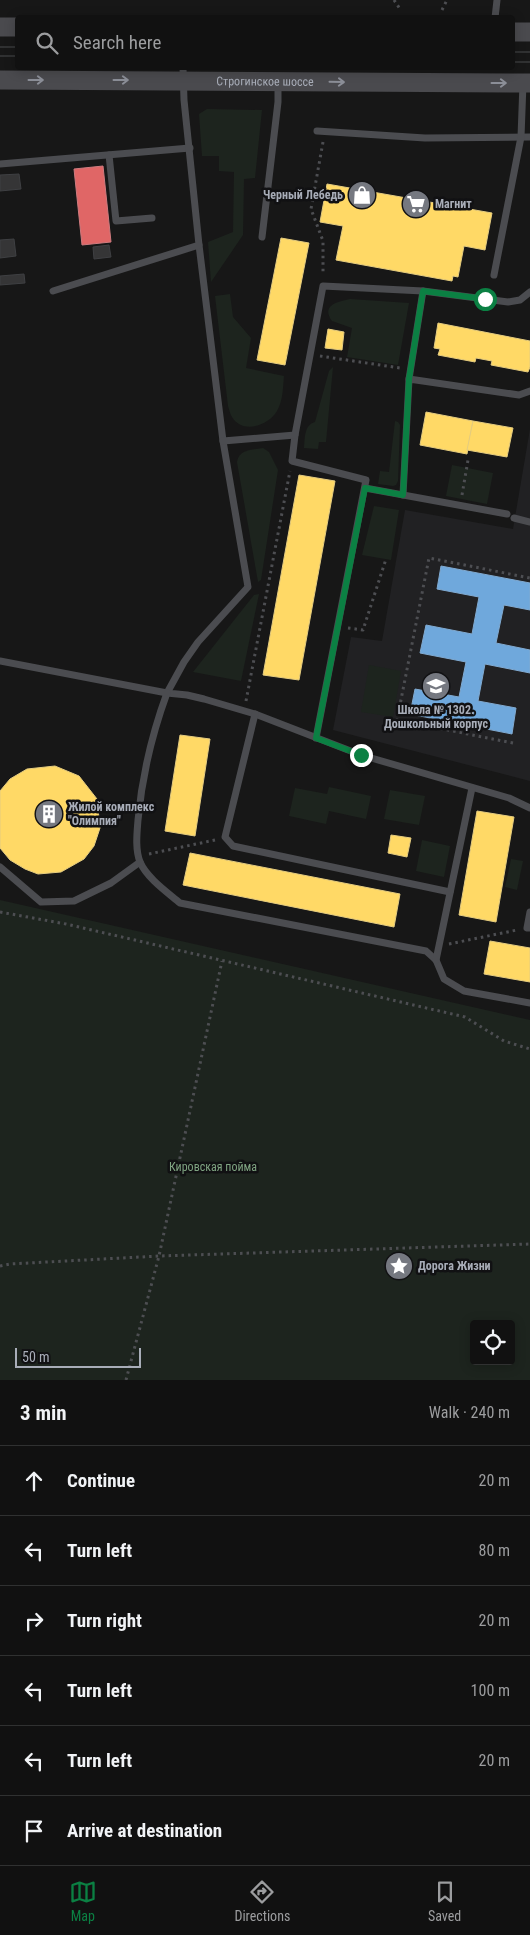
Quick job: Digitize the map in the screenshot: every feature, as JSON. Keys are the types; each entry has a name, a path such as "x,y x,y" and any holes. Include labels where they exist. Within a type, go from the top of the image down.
{"main road":[{"path":"0,27 15,27"},
{"path":"515,32 530,32"},
{"name":"Строгинское шоссе","path":"0,80 183,74 278,81 527,83"}],"lane":[{"path":"495,15 497,0"},
{"path":"183,74 199,245 223,441 248,587 198,642 184,662 167,693 156,723 145,770 137,839 140,862 159,886 180,903 426,951 436,960 444,979 464,991 530,1003"},
{"path":"262,237 278,102 278,81"},
{"path":"494,275 520,137 527,83"},
{"path":"321,131 425,138 530,137"},
{"path":"0,164 190,148"},
{"path":"109,154 116,222 152,218"},
{"path":"53,291 199,245"},
{"path":"316,738 366,480 292,461 323,286 423,291 508,302 520,300 530,292"},
{"path":"403,495 409,379 423,291"},
{"path":"409,379 519,395 530,390"},
{"path":"223,441 295,436"},
{"path":"365,488 507,514"},
{"path":"514,518 530,522"},
{"path":"0,661 196,697 244,710 361,755 508,798 530,808"},
{"path":"254,714 225,838 233,846 450,892"},
{"path":"436,960 472,788"},
{"path":"0,867 41,902 74,902 111,884 140,862"},
{"path":"528,928 530,912"}],"path":[{"path":"394,0 400,9"},
{"path":"442,10 447,0"},
{"path":"321,131 311,209 323,240 323,286"},
{"path":"310,355 411,370"},
{"path":"460,506 468,460"},
{"path":"244,710 292,461"},
{"path":"513,743 397,720 429,558 530,578"},
{"path":"337,626 363,630 386,559"},
{"path":"149,854 225,838"},
{"path":"0,912 66,924 465,1017 504,1041 530,1049"},
{"path":"439,946 528,928"},
{"path":"126,1380 159,1256 222,961"},
{"path":"0,1266 159,1256 530,1244"}],"shaded area":[{"name":"Школа № 1302. Дошкольный корпус","path":"530,429 530,781 333,730 351,637 382,641 405,510 513,529"}],"green space":[{"path":"207,109 262,110 255,178 244,179 243,235 211,282 208,242 233,232 234,172 219,171 219,156 202,156 199,114"},
{"path":"230,294 233,317 251,338 246,368 284,376 282,398 277,411 268,420 256,426 243,426 237,422 231,416 228,406 215,296"},
{"path":"350,299 409,303 398,365 347,357 352,328 332,321 328,311 332,305"},
{"path":"333,367 326,442 319,442 318,449 304,448 307,429 315,422 329,371"},
{"path":"395,421 400,425 398,481 393,486 378,484 380,471 389,472"},
{"path":"263,448 269,452 278,470 261,580 258,582 237,462 243,452"},
{"path":"452,465 493,473 487,504 446,496"},
{"path":"374,506 399,510 391,560 362,555"},
{"path":"259,594 241,681 193,672 254,595"},
{"path":"369,665 401,671 393,717 361,712"},
{"path":"329,787 371,796 366,819 329,811 326,824 289,816 295,788 327,794"},
{"path":"390,790 425,796 419,825 384,819"},
{"path":"422,840 450,846 444,877 416,871"},
{"path":"511,859 523,861 517,890 505,887"},
{"name":"Кировская пойма","path":"0,900 530,1020 530,1380 0,1380"}],"building: Homes":[{"path":"327,184 492,213 485,250 464,246 458,277 453,276 452,281 336,260 343,226 320,222"},
{"path":"281,238 309,243 285,365 257,360"},
{"path":"438,323 530,341 530,367 528,372 491,365 492,361 476,358 475,362 438,355 440,349 434,348"},
{"path":"328,329 344,332 342,350 325,348"},
{"path":"426,412 473,421 467,454 420,445"},
{"path":"473,421 513,428 507,457 467,450"},
{"path":"299,475 335,481 299,680 263,675"},
{"path":"180,735 210,739 195,836 165,831"},
{"name":"Жилой комплекс \"Олимпия\"","path":"55,766 79,776 97,799 100,828 94,846 84,859 61,872 38,874 10,860 0,848 0,791 10,779 27,769"},
{"path":"477,811 514,817 496,922 459,915"},
{"path":"391,835 411,838 407,857 388,853"},
{"path":"190,853 400,894 394,927 183,885"},
{"path":"490,941 530,948 530,982 484,974"}],"building: Shops":[{"path":"103,166 111,242 82,245 74,169"}],"building: Schools":[{"path":"441,566 530,583 530,610 504,605 496,643 530,650 530,673 485,664 478,701 516,708 512,734 410,714 415,689 459,697 466,662 420,653 426,625 472,634 479,597 437,589"}],"building: Other":[{"path":"19,174 21,189 0,191 0,175"},
{"path":"14,239 16,256 0,258 0,240"},
{"path":"109,245 111,257 94,259 93,247"},
{"path":"24,274 25,283 0,285 0,276"}],"tram line":[{"path":"0,47 15,47"},
{"path":"515,52 530,52"},
{"path":"0,56 15,56"},
{"path":"515,62 530,62"}],"place":[{"name":"Черный Лебедь","path":"362,195"},
{"name":"Магнит","path":"416,204"},
{"name":"Школа № 1302. Дошкольный корпус","path":"436,686"},
{"name":"Жилой комплекс \"Олимпия\"","path":"49,814"},
{"name":"Дорога Жизни","path":"399,1266"}],"route":[{"path":"361,755 316,738 365,488 403,495 409,379 423,291 485,299"}]}
